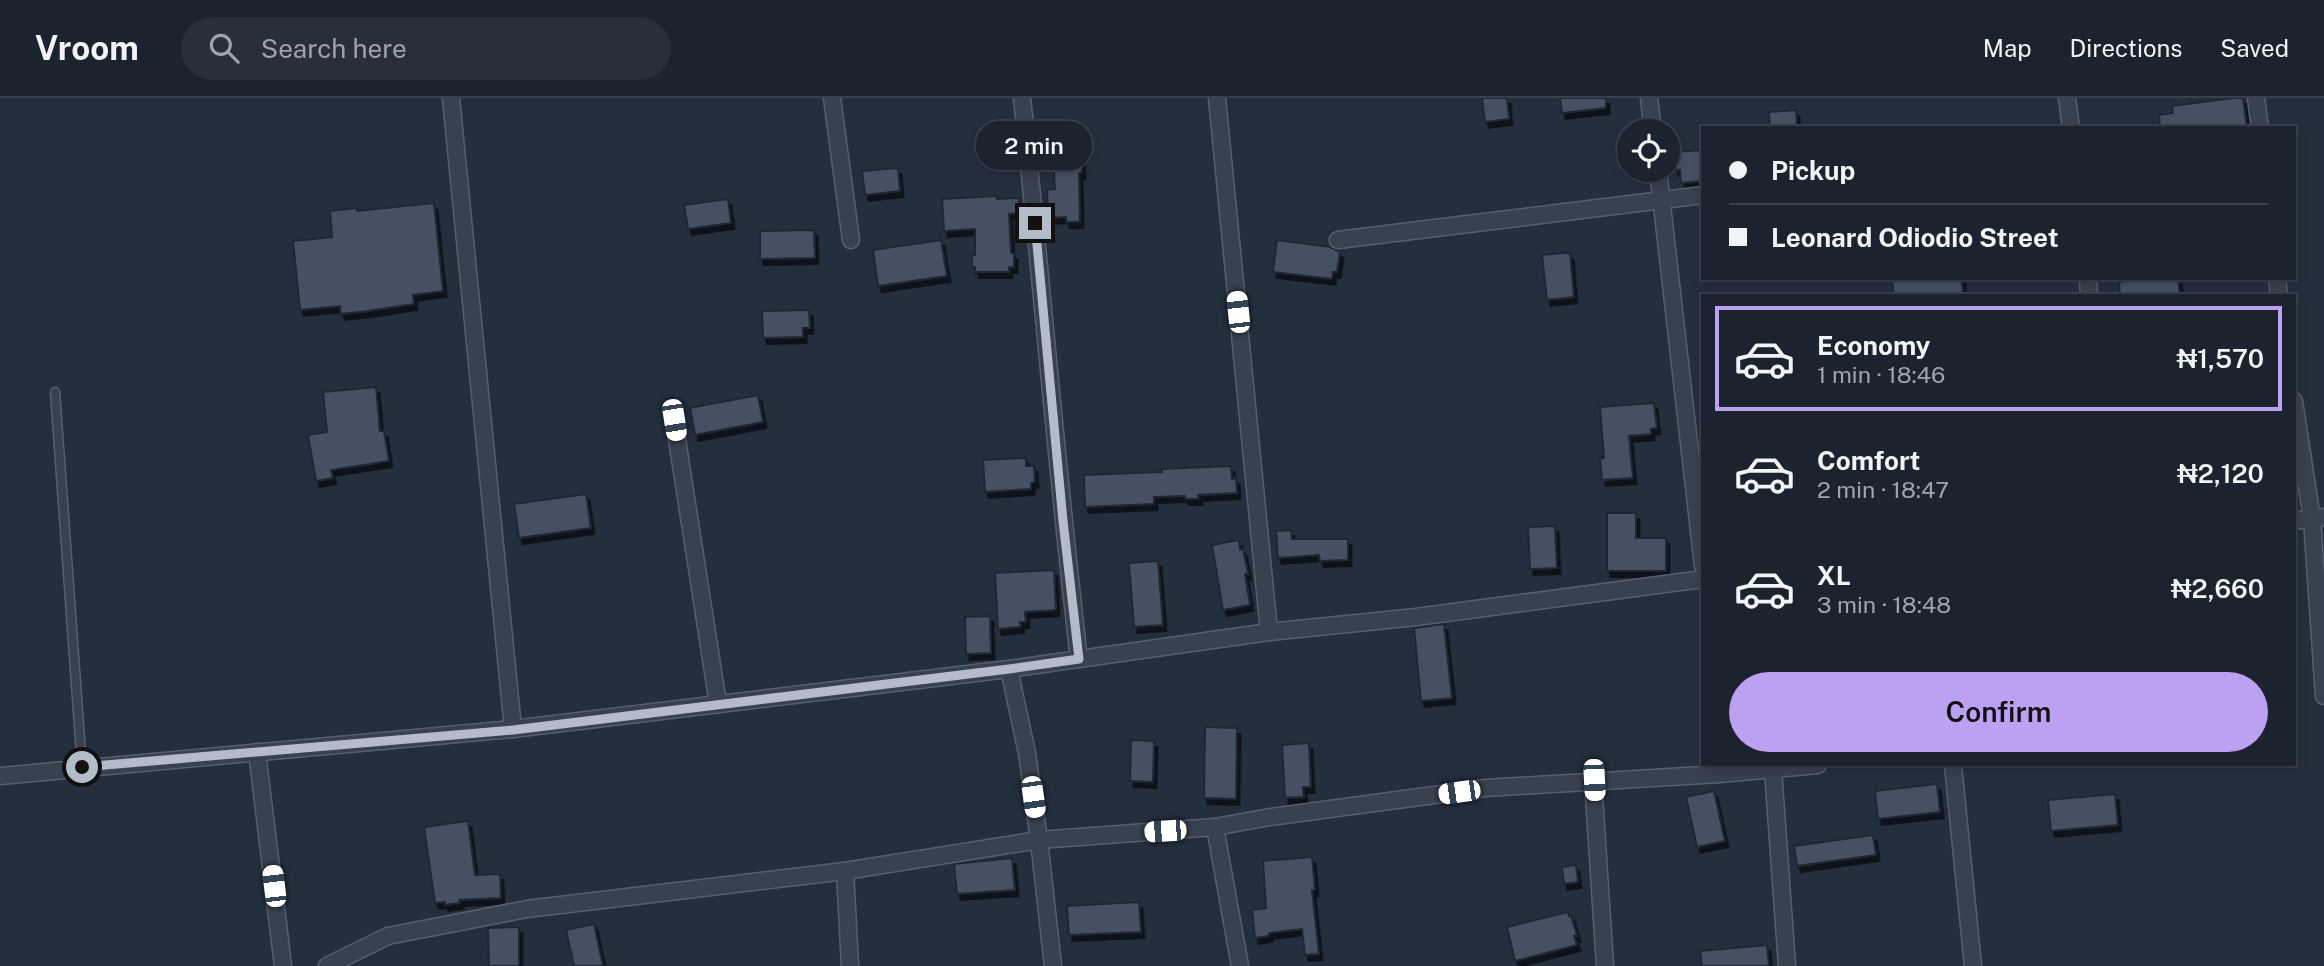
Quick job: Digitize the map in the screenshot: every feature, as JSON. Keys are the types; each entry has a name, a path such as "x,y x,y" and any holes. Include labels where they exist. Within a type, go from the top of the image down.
{"street":[{"path":"451,98 513,730"},
{"path":"832,98 851,240"},
{"path":"1022,98 1079,659"},
{"path":"1217,98 1269,632"},
{"path":"1649,98 1652,119"},
{"path":"2067,98 2071,126"},
{"path":"2256,98 2260,126"},
{"path":"1659,182 1701,549"},
{"path":"1338,240 1701,195"},
{"path":"2296,411 2318,518 2324,696"},
{"path":"674,420 718,704"},
{"path":"2296,521 2318,518"},
{"path":"0,776 513,730 1701,579"},
{"path":"1009,669 1027,753 1053,966"},
{"path":"257,752 283,966"},
{"path":"327,966 388,936 527,909 845,871 1039,840 1215,827 1486,788 1719,769 1773,770 1809,766"},
{"path":"1953,766 1973,966"},
{"path":"1773,770 1787,966"},
{"path":"1594,780 1605,966"},
{"path":"1215,827 1240,966"},
{"path":"845,871 850,966"}],"lane":[{"path":"55,392 82,767"}],"building":[{"path":"1482,98 1507,98 1509,119 1485,122"},
{"path":"1560,98 1606,98 1606,108 1562,113"},
{"path":"2243,98 2247,126 2160,126 2159,115 2173,113 2172,106"},
{"path":"1796,110 1797,126 1770,126 1769,112"},
{"path":"1080,143 1080,222 1066,222 1066,217 1048,218 1047,190 1055,189 1052,144"},
{"path":"1701,150 1701,181 1681,183 1680,152"},
{"path":"898,168 900,191 865,195 862,171"},
{"path":"997,196 997,199 1019,198 1020,213 1009,214 1014,267 1009,267 1009,272 975,272 972,255 975,255 975,229 944,231 942,199"},
{"path":"728,199 731,223 688,229 684,205"},
{"path":"434,203 443,291 413,295 414,304 368,311 341,314 340,306 300,310 293,241 332,237 330,211"},
{"path":"814,230 815,258 760,259 760,231"},
{"path":"941,240 947,276 878,286 873,250"},
{"path":"1277,240 1330,247 1340,252 1337,272 1333,272 1332,279 1273,272"},
{"path":"1570,253 1574,297 1547,300 1542,255"},
{"path":"1892,280 1962,280 1963,294 1894,294"},
{"path":"2178,280 2180,294 2120,294 2119,282"},
{"path":"809,310 810,328 803,328 803,337 763,338 762,311"},
{"path":"376,387 380,431 384,431 389,461 331,470 333,478 316,481 308,435 327,432 323,392"},
{"path":"758,395 763,422 695,435 690,408"},
{"path":"1654,403 1657,428 1651,429 1651,434 1629,436 1633,478 1602,480 1600,458 1604,458 1600,407"},
{"path":"1026,458 1026,466 1034,466 1035,482 1031,483 1031,489 985,492 983,460"},
{"path":"1231,466 1232,479 1236,478 1237,493 1198,495 1199,499 1185,499 1185,496 1154,497 1154,504 1085,507 1084,475"},
{"path":"586,494 591,528 519,538 514,504"},
{"path":"1607,513 1636,513 1636,538 1666,538 1666,571 1607,571"},
{"path":"1555,526 1557,568 1530,569 1528,527"},
{"path":"1291,530 1292,539 1348,539 1348,560 1320,561 1319,555 1278,558 1276,531"},
{"path":"1239,540 1248,574 1245,574 1250,605 1223,610 1212,545"},
{"path":"1158,561 1163,625 1134,627 1129,563"},
{"path":"1054,570 1056,610 1025,612 1026,622 1020,622 1021,627 998,629 995,573"},
{"path":"990,616 991,653 966,654 965,617"},
{"path":"1444,624 1452,698 1421,701 1414,628"},
{"path":"1205,727 1237,728 1236,799 1204,798"},
{"path":"1131,740 1154,741 1153,782 1130,781"},
{"path":"1309,743 1311,787 1303,787 1304,797 1285,798 1282,745"},
{"path":"1937,784 1940,812 1878,819 1875,791"},
{"path":"1714,791 1725,841 1697,847 1686,797"},
{"path":"2115,794 2118,825 2051,831 2048,800"},
{"path":"468,821 475,875 500,874 501,898 459,900 460,903 445,905 445,902 435,903 424,827"},
{"path":"1873,835 1876,855 1797,866 1794,846"},
{"path":"1312,857 1315,890 1312,890 1319,954 1305,955 1302,929 1269,933 1269,936 1255,938 1252,910 1266,908 1263,861"},
{"path":"1012,858 1015,890 957,894 954,864"},
{"path":"1576,865 1578,882 1564,884 1562,867"},
{"path":"1139,902 1141,932 1069,935 1067,906"},
{"path":"1568,912 1577,936 1574,936 1577,945 1515,961 1507,927"},
{"path":"594,924 603,966 574,966 566,930"},
{"path":"519,927 519,966 489,966 488,928"},
{"path":"1767,945 1769,966 1702,966 1700,951"}],"route":[{"path":"82,767 513,730 1079,659 1035,223"}]}
